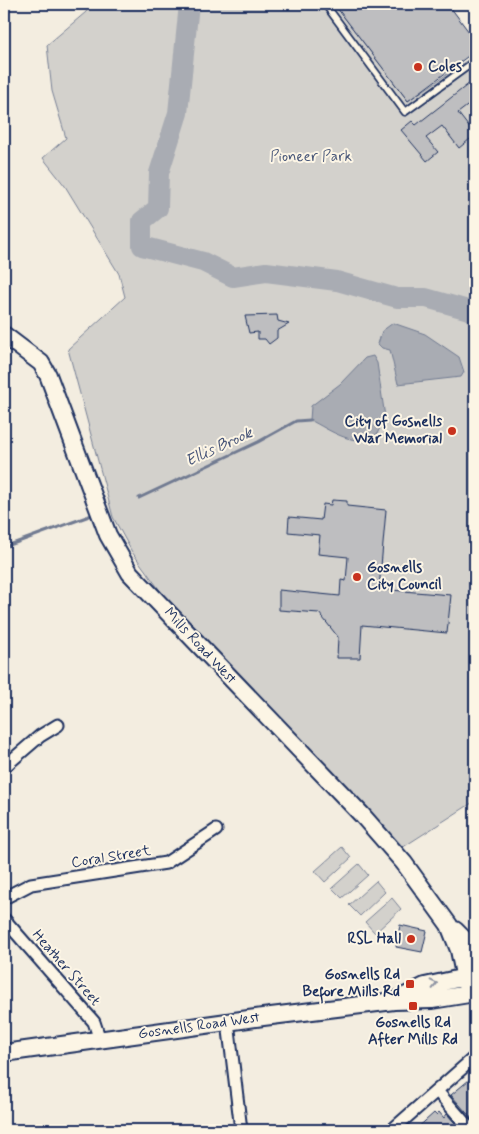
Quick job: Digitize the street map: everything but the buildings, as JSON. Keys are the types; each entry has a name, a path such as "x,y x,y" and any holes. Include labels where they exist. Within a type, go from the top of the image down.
{"main road":[{"name":"Mills Road West","path":"4,335 40,363 48,375 108,535 130,573 362,815 404,863 449,925 465,940 475,956"},
{"name":"Mills Road West","path":"449,925 470,976 472,994"},
{"name":"Gosnells Road West","path":"394,1001 425,986 470,976"},
{"name":"Gosnells Road West","path":"4,1054 228,1022 394,1001 432,1000 472,994"}],"street":[{"path":"4,768 40,736 58,725"},
{"name":"Coral Street","path":"4,898 31,884 161,865 180,855 216,830"},
{"name":"Heather Street","path":"4,919 94,1022 100,1040"},
{"path":"228,1022 241,1130"},
{"path":"392,1130 475,1057"},
{"path":"437,1091 472,1130"}],"lane":[{"path":"325,4 406,112 475,60"}],"green space":[{"name":"Pioneer Park","path":"90,4 334,4 408,101 472,57 475,62 475,801 397,851 199,644 132,552 113,517 68,349 125,297 119,274 65,186 43,158 66,138 52,91 47,45 86,12"},
{"path":"342,847 351,858 325,882 315,871"},
{"path":"359,864 368,875 342,898 332,888"},
{"path":"376,881 385,892 360,916 349,905"},
{"path":"392,898 401,909 375,933 365,922"}],"shaded area":[{"path":"393,323 425,334 459,357 464,372 461,377 398,384 390,350 382,348 378,344 382,331"},
{"path":"373,356 377,363 385,417 377,434 360,440 352,439 334,433 310,420 311,406 340,384 365,358"}],"waterway":[{"path":"189,4 178,113 159,173 158,208 142,221 142,246 203,262 233,277 266,272 337,281 397,298 426,298 472,311 475,315"},
{"name":"Ellis Brook","path":"139,498 258,442 296,421 310,420"},
{"name":"Ellis Brook","path":"4,547 92,515"}],"place":[{"name":"Coles","path":"418,67"},
{"name":"City of Gosnells War Memorial","path":"452,431"},
{"name":"Gosnells City Council","path":"357,577"},
{"name":"RSL Hall","path":"411,939"},
{"name":"Gosnells Rd Before Mills Rd","path":"410,984"},
{"name":"Gosnells Rd After Mills Rd","path":"413,1006"}]}
